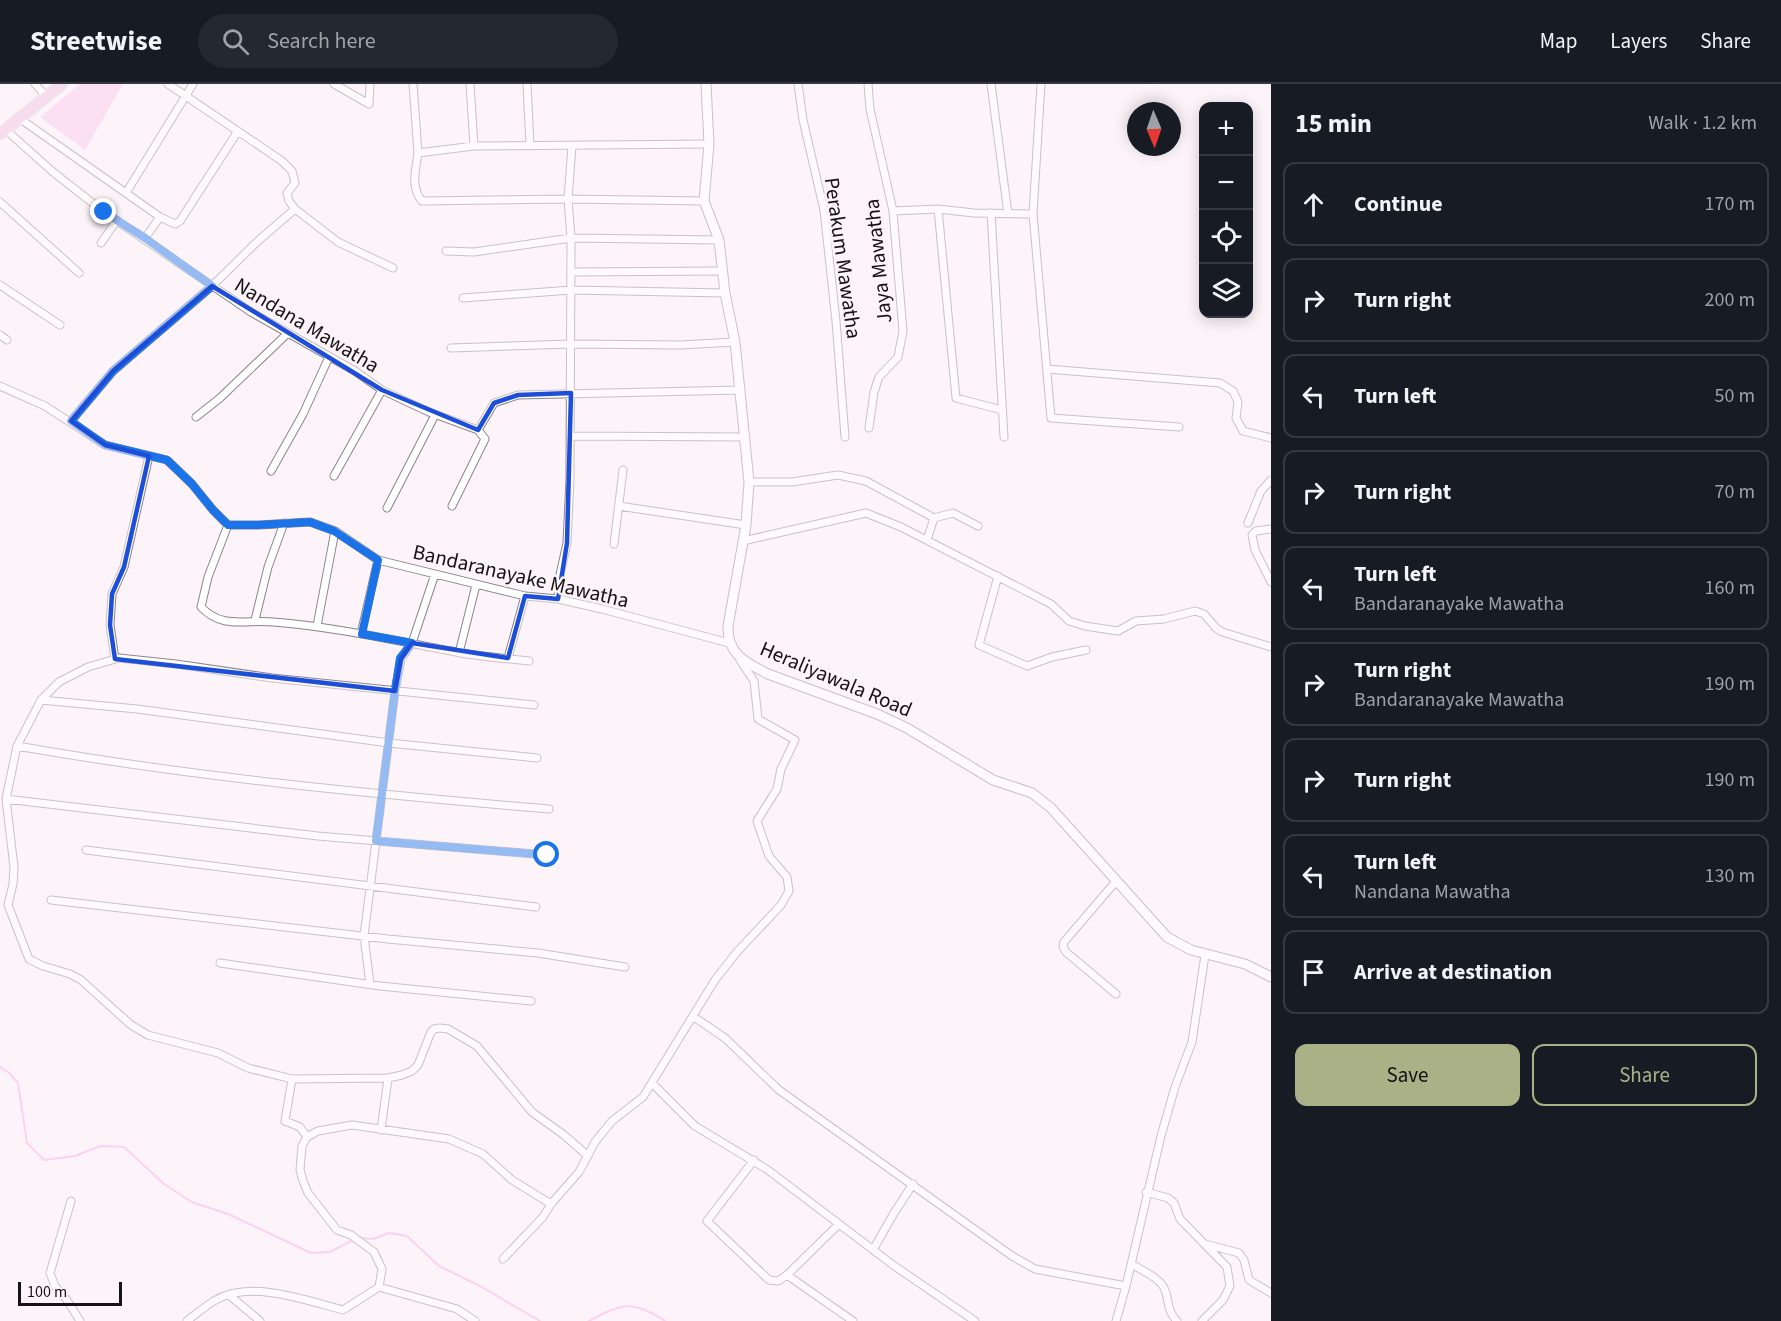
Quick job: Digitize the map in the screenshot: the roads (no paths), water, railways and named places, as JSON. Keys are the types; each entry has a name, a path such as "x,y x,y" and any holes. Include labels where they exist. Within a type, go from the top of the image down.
{"main road":[{"path":"3,132 62,84"}],"street":[{"path":"35,84 47,97"},
{"path":"168,84 282,160 292,171 295,183 287,193 295,209 338,242 393,268"},
{"path":"126,193 193,84"},
{"path":"334,84 369,104 370,84"},
{"path":"413,84 418,153 414,186 422,201 568,199 704,201"},
{"path":"470,84 474,146"},
{"path":"527,84 530,146"},
{"path":"706,84 709,144 704,201 719,240 741,390 749,482 746,525 728,626 729,643"},
{"name":"Perakum Mawatha","path":"798,84 803,120 824,210 836,321 844,437"},
{"name":"Jaya Mawatha","path":"868,84 870,109 893,211 903,331 898,357 879,376 874,392 869,428"},
{"path":"991,84 1008,214"},
{"path":"1041,84 1033,214 1052,418 1179,428"},
{"path":"19,118 159,217 175,224 180,221 238,131"},
{"name":"Nandana Mawatha","path":"3,132 117,220 212,286 382,390 435,415 478,430"},
{"path":"418,153 474,146 709,144"},
{"path":"558,599 559,579 567,543 571,393 571,238 568,199 572,146"},
{"path":"0,202 80,273"},
{"path":"71,421 113,371 212,286 295,209"},
{"path":"938,209 956,398 1002,410"},
{"path":"893,211 938,209 1033,214"},
{"path":"991,213 1004,437"},
{"path":"145,238 159,217"},
{"path":"102,243 117,220"},
{"path":"446,251 474,252 571,238 719,240"},
{"path":"571,272 722,271"},
{"path":"0,285 60,325"},
{"path":"463,298 571,290 725,293"},
{"path":"196,417 220,398 288,333"},
{"path":"0,335 7,340"},
{"path":"451,348 571,344 680,345 735,342"},
{"path":"271,471 303,414 329,357"},
{"path":"1047,369 1220,383 1233,391 1238,402 1236,418 1243,431 1271,438"},
{"path":"0,386 45,406 105,445 167,460 192,484 228,525 208,577 201,607 210,616 235,623 255,620 317,626 459,653 529,661"},
{"path":"334,476 382,390"},
{"path":"452,506 485,439 478,430 494,403 518,395 741,390"},
{"path":"387,508 435,415"},
{"path":"570,436 746,437"},
{"path":"115,659 110,625 112,594 124,567 149,456"},
{"path":"614,544 623,470"},
{"path":"749,482 792,482 838,475 866,481 934,518 953,513 978,526"},
{"path":"1248,523 1261,491 1271,480"},
{"path":"619,506 746,525"},
{"path":"743,541 866,513 927,540 998,576 1051,604 1069,621 1084,626 1118,631 1136,621 1164,619 1195,611 1204,614 1222,632 1271,647"},
{"path":"927,540 934,518"},
{"name":"Bandaranayake Mawatha","path":"228,525 310,522 334,531 378,560 525,596 558,599 729,643"},
{"path":"255,620 268,567 284,524"},
{"path":"1271,530 1256,531 1252,535 1255,549 1271,582"},
{"path":"317,626 334,531"},
{"path":"362,634 378,560"},
{"path":"370,984 364,936 400,658 412,643 435,574"},
{"path":"998,576 979,645 1027,666 1052,657 1086,650"},
{"path":"459,653 476,585"},
{"path":"508,658 525,596"},
{"name":"Heraliyawala Road","path":"729,643 738,655 753,666 777,678 877,714 924,738 993,780 1032,793 1051,808 1167,937 1206,955 1245,964 1271,977"},
{"path":"503,1259 543,1217 551,1204 579,1172 595,1142 612,1121 643,1096 715,980 737,952 781,905 789,891 787,877 769,856 757,821 777,789 781,769 795,740 758,718 754,681 738,655"},
{"path":"534,705 272,678 160,662 115,659 88,668 59,682 40,700 17,747 6,799 14,867 8,905 28,959 81,980 131,1025 148,1035 218,1053 248,1068 292,1079 388,1078 412,1071 422,1059 431,1032 434,1029 448,1029 477,1046 532,1112 588,1156"},
{"path":"40,700 137,710 389,743 537,758"},
{"path":"17,747 103,761 382,795 549,809"},
{"path":"6,799 376,841 547,855"},
{"path":"87,850 536,907"},
{"path":"1116,994 1063,947 1064,942 1117,880"},
{"path":"51,900 364,936 538,953 625,967"},
{"path":"0,901 8,905"},
{"path":"1116,1321 1126,1286 1146,1192 1175,1087 1192,1042 1206,955"},
{"path":"220,963 370,984 531,1001"},
{"path":"694,1017 725,1038 779,1090 1012,1256 1035,1269 1126,1286"},
{"path":"381,1130 388,1078"},
{"path":"292,1079 285,1121 300,1127 307,1137"},
{"path":"652,1083 695,1126 754,1160 873,1250 975,1321"},
{"path":"187,1321 215,1300 237,1292 279,1293 343,1310 379,1287 382,1269 374,1252 351,1235 337,1230 308,1193 300,1170 302,1146 307,1137 318,1131 352,1125 449,1139 483,1154 512,1179 551,1204"},
{"path":"754,1160 707,1221 769,1280 778,1281 787,1275 839,1224"},
{"path":"873,1250 913,1184"},
{"path":"1146,1192 1172,1201 1180,1219 1227,1267 1230,1286 1223,1300 1202,1321"},
{"path":"71,1201 50,1273 55,1286 80,1321"},
{"path":"1205,1244 1239,1253 1244,1260 1249,1280 1271,1293"},
{"path":"1135,1266 1159,1282 1165,1290 1169,1310 1177,1321"},
{"path":"787,1275 853,1321"},
{"path":"379,1287 457,1309 475,1321"},
{"path":"229,1295 260,1321"}],"waterway":[{"path":"0,1067 18,1083 27,1143 44,1160 75,1156 100,1146 124,1147 164,1184 192,1202 228,1214 311,1253 330,1252 353,1240"},
{"path":"358,1238 373,1239 389,1233 407,1236 439,1266 480,1286 540,1321"},
{"path":"589,1321 610,1310 627,1306 644,1310 665,1321"}]}
